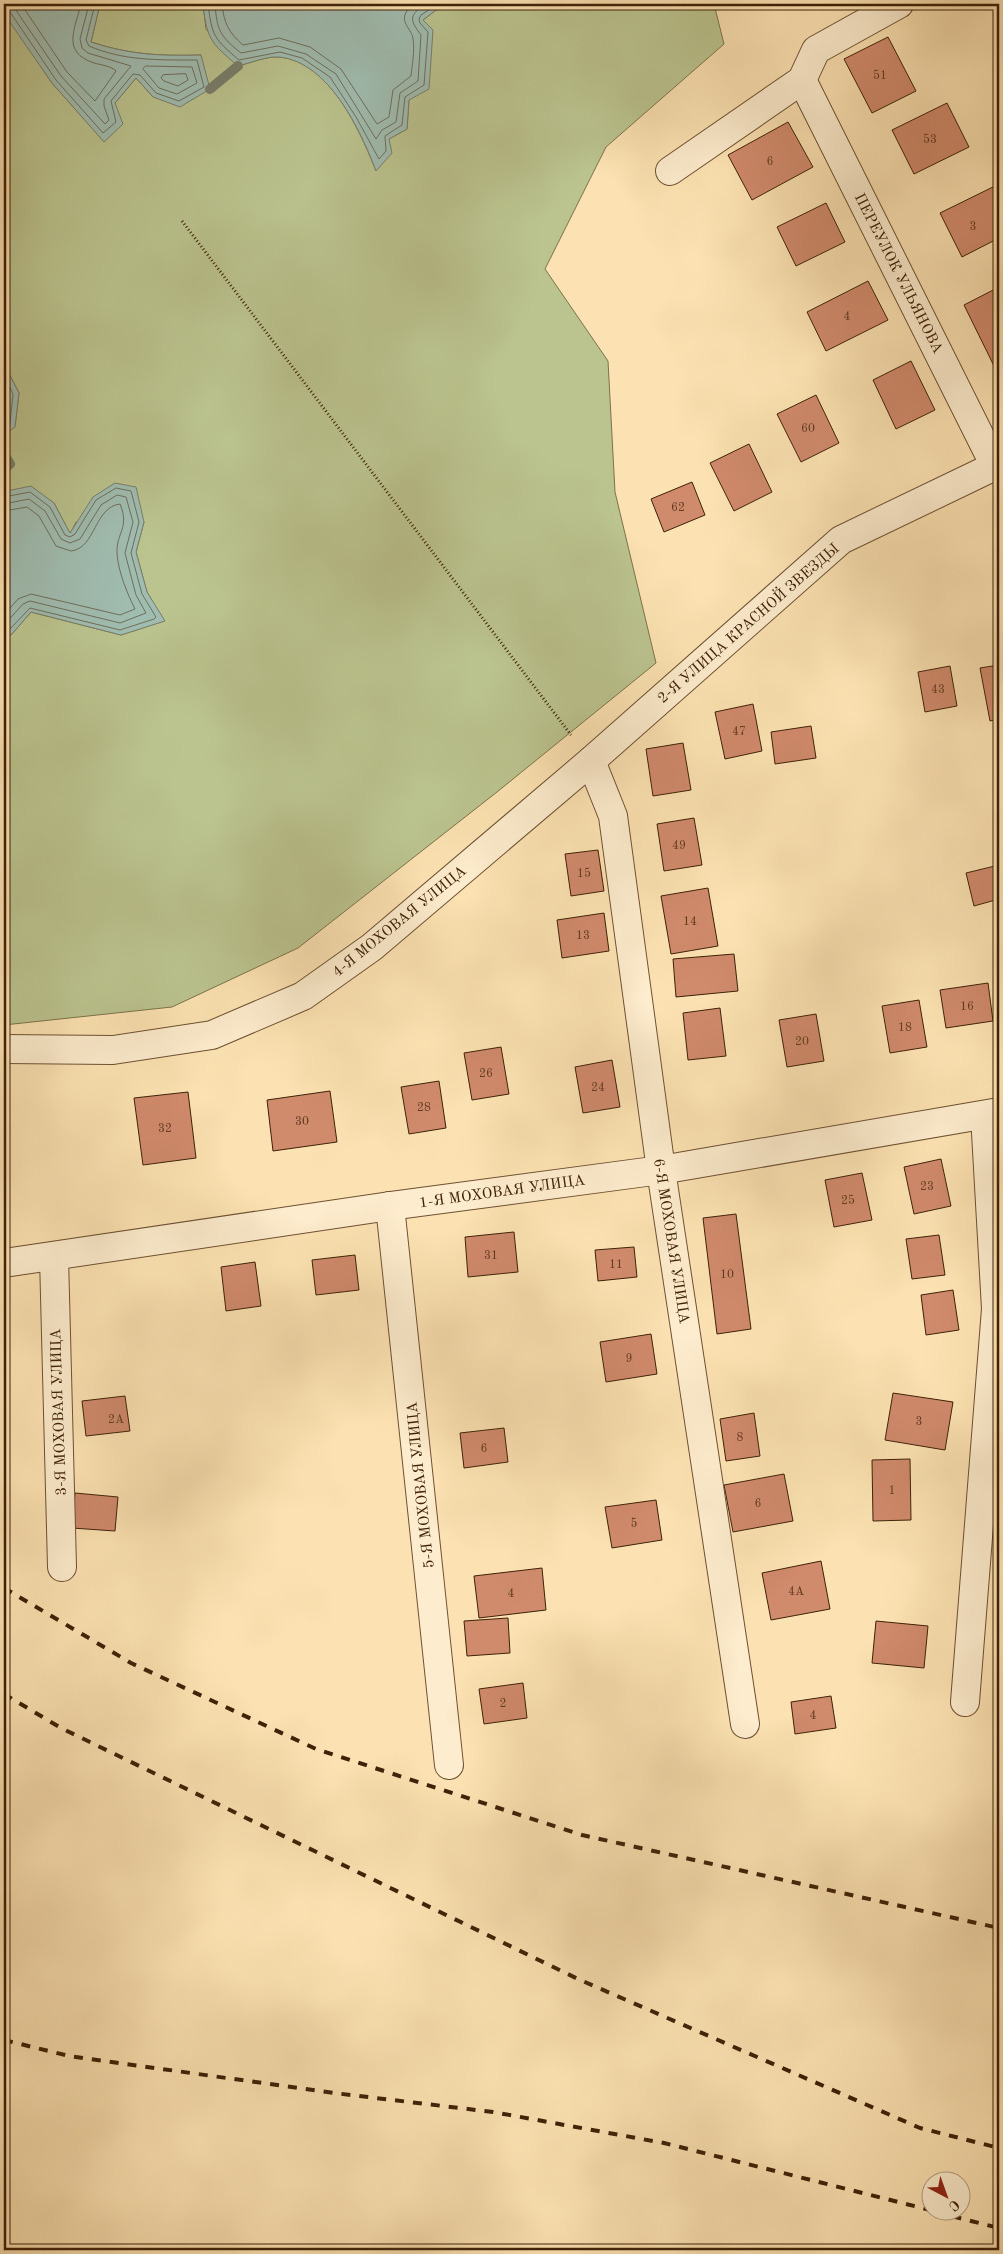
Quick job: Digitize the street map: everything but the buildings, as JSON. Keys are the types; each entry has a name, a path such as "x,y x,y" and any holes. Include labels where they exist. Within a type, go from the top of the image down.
{"street":[{"path":"670,171 802,80 816,50 899,4"},
{"name":"ПЕРЕУЛОК УЛЬЯНОВА","path":"802,80 997,465"},
{"name":"2-Я УЛИЦА КРАСНОЙ ЗВЕЗДЫ","path":"591,761 842,540 997,465"},
{"name":"4-Я МОХОВАЯ УЛИЦА","path":"4,1049 113,1050 212,1036 303,996 372,947 591,761"},
{"name":"6-Я МОХОВАЯ УЛИЦА","path":"591,761 613,816 661,1170 745,1724"},
{"path":"965,1702 996,1309 992,1114"},
{"name":"1-Я МОХОВАЯ УЛИЦА","path":"4,1263 390,1206 661,1170 992,1114"},
{"name":"5-Я МОХОВАЯ УЛИЦА","path":"390,1206 449,1765"},
{"name":"3-Я МОХОВАЯ УЛИЦА","path":"54,1257 62,1567"}],"path":[{"path":"182,221 591,761"}],"green space":[{"path":"100,4 203,4 206,29 238,66 279,57 297,61 313,71 327,84 351,118 376,171 389,139 407,129 409,100 423,20 444,4 714,4 724,44 606,147 545,269 608,361 615,492 656,663 497,792 298,948 172,1007 4,1025 4,637 11,635 31,612 121,635 164,621 147,592 136,552 144,522 76,522 70,534 54,503 7,491 4,494 4,435 15,426 19,393 4,364 4,11 52,83 104,141 115,103 136,78 153,97 201,55 146,54 120,50 91,42"}],"water":[{"path":"4,4 100,4 91,42 119,50 146,54 201,55 210,89 180,107 153,97 136,78 115,103 123,124 104,142 52,83 9,21 4,11"},
{"path":"203,4 444,4 423,20 433,30 429,89 409,100 407,129 389,139 392,153 376,171 362,137 352,119 328,85 313,71 297,62 279,57 238,66 212,40 206,26"},
{"path":"4,364 19,393 15,427 4,435"},
{"path":"115,483 136,487 144,522 136,552 147,592 165,621 121,635 31,612 11,635 4,637 4,494 7,491 31,486 54,503 70,533 93,497"}],"waterway":[{"path":"210,89 238,66"},
{"path":"4,454 10,464 4,469"}],"railway":[{"path":"4,1588 131,1663 316,1749 582,1835 999,1928"},
{"path":"4,1694 61,1728 578,1979 920,2128 999,2148"},
{"path":"4,2040 69,2056 334,2093 493,2112 664,2143 920,2207"},
{"path":"970,2221 999,2228"}]}
